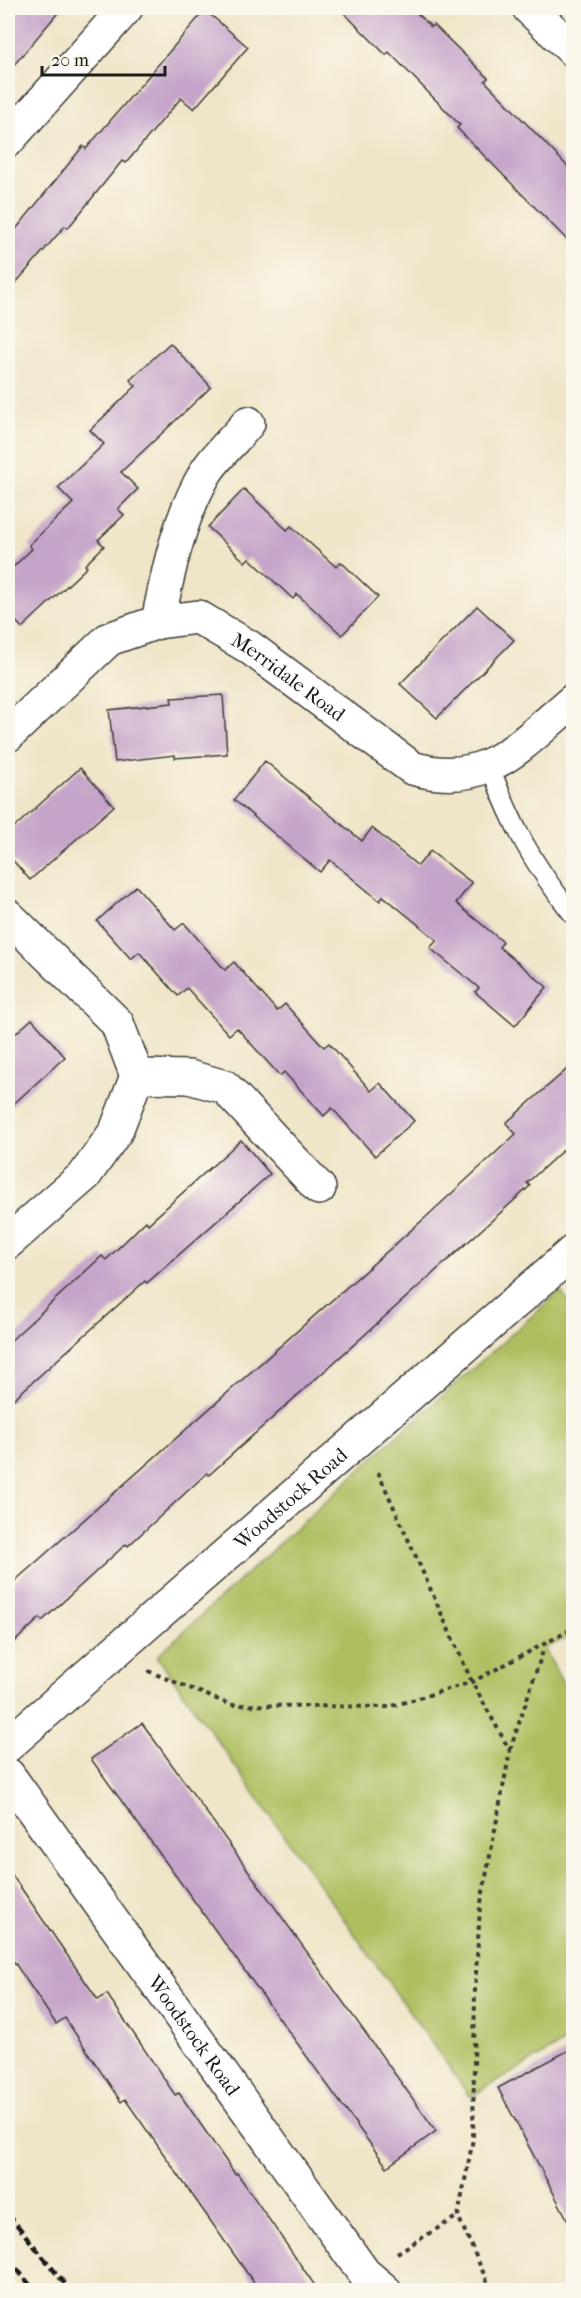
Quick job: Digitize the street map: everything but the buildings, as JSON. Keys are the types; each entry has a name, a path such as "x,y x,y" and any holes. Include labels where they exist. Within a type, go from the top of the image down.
{"street":[{"path":"8,140 126,8"},
{"path":"529,8 573,51"},
{"path":"158,622 168,568 189,510 207,471 248,423"},
{"name":"Merridale Road","path":"8,735 109,639 158,622 198,617 249,647 412,768 436,775 457,776 490,766 573,700"},
{"path":"8,916 117,1023 137,1076 116,1131 85,1175 8,1242"},
{"path":"137,1076 189,1077 225,1087 319,1188"},
{"name":"Woodstock Road","path":"8,1745 573,1253"},
{"name":"Woodstock Road","path":"8,1775 374,2282"}],"lane":[{"path":"490,766 521,841 540,872 573,916"}],"path":[{"path":"362,1436 472,1682 510,1751"},
{"path":"114,1652 158,1677 231,1705 389,1707 472,1682 573,1628"},
{"path":"491,2290 458,2216 473,2139 475,1989 480,1908 510,1751 544,1648"},
{"path":"374,2282 458,2216"}],"green space":[{"path":"560,1291 574,1308 574,1635 544,1648 573,1703 573,2037 470,2097 157,1656 386,1446"}],"railway":[{"path":"8,2214 70,2290"},
{"path":"8,2258 34,2290"}]}
